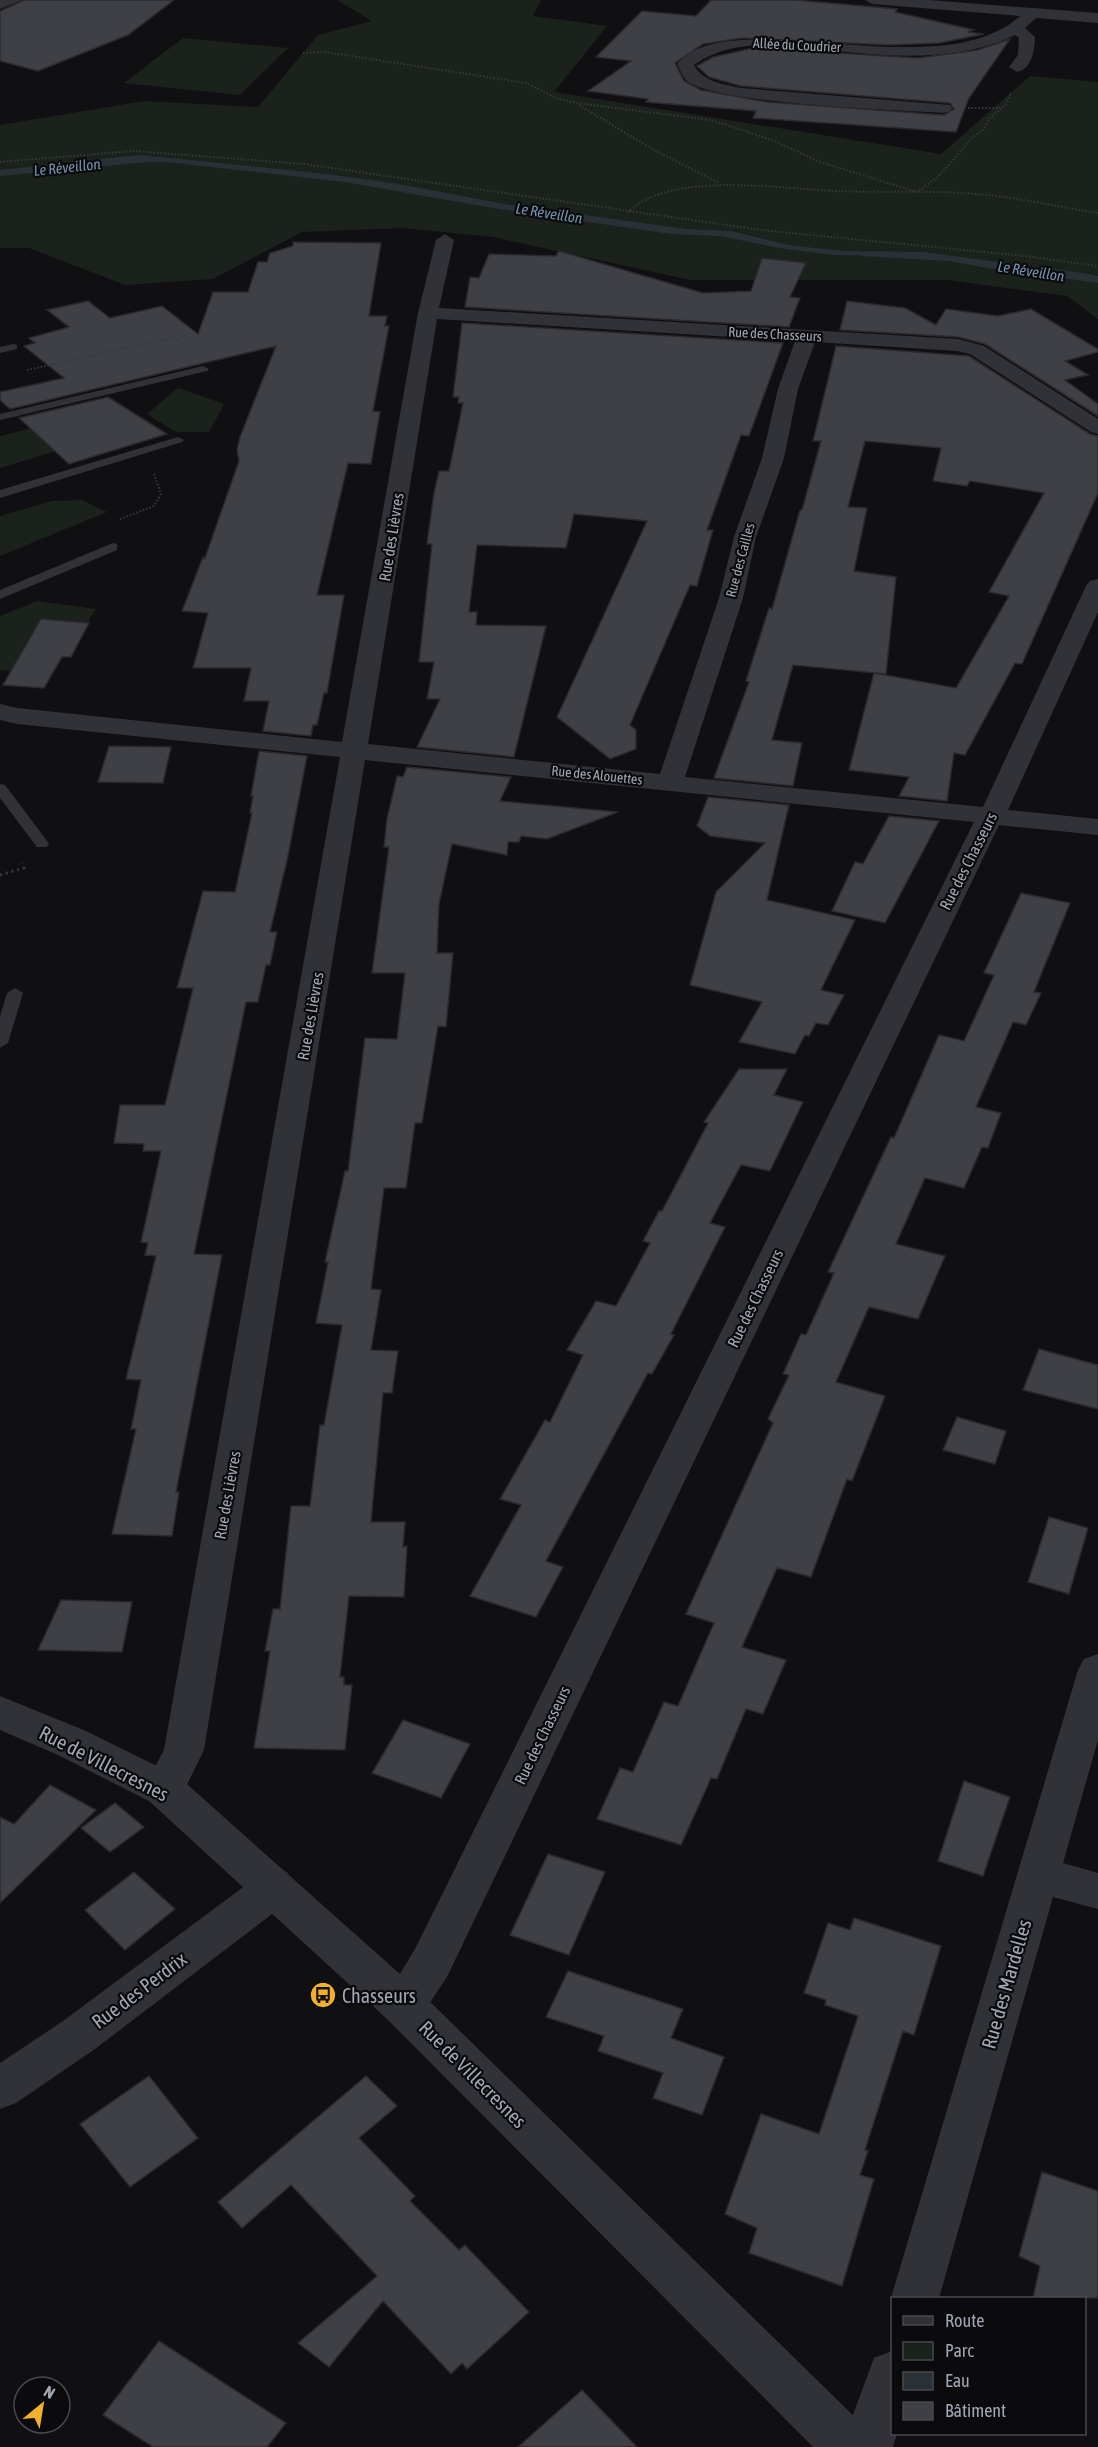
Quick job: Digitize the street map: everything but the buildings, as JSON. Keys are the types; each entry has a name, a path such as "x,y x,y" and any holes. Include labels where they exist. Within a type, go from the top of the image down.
{"street":[{"path":"0,5 15,0"},
{"path":"872,0 1098,18"},
{"path":"1049,15 1061,0"},
{"name":"Allée du Coudrier","path":"944,108 741,93 705,84 692,77 685,64 699,52 745,42 881,50 931,49 978,42 1007,33 1032,14"},
{"path":"1015,27 1027,37 1026,55 1017,67"},
{"name":"Rue des Lièvres","path":"164,1789 184,1750 428,313 445,240"},
{"name":"Rue des Chasseurs","path":"428,313 958,345 977,350 1098,428"},
{"name":"Rue des Cailles","path":"670,783 730,598 745,537 773,458 788,389 807,336"},
{"name":"Rue des Chasseurs","path":"403,2005 431,1963 983,829 992,816 1098,586"},
{"name":"Rue des Alouettes","path":"0,712 96,724 1098,827"},
{"name":"Rue des Mardelles","path":"915,2297 1098,1670"},
{"name":"Rue de Villecresnes","path":"0,1712 72,1743 164,1789 403,2005 849,2447"},
{"path":"1038,1874 1098,1891"},
{"name":"Rue des Perdrix","path":"0,2088 79,2035 256,1901 272,1885"},
{"path":"867,2447 891,2379"}],"lane":[{"path":"0,350 13,347"},
{"path":"0,417 203,369"},
{"path":"0,494 178,440"},
{"path":"0,595 113,547"},
{"path":"0,789 42,844"},
{"path":"0,1043 15,993"}],"path":[{"path":"303,53 325,52 526,83 556,98 576,103 711,120 772,140 820,162 917,192"},
{"path":"917,192 938,177 973,137 984,129 989,119 1006,104 1015,83 1017,67"},
{"path":"576,103 654,150 721,184"},
{"path":"0,162 133,151 225,157 362,172 628,213 1098,266"},
{"path":"628,213 639,201 665,193 721,184 977,194 1098,213"},
{"path":"23,371 173,337 211,368 203,369"},
{"path":"120,519 154,506 161,494 153,477"}],"green space":[{"path":"337,0 541,0 533,16 607,26 554,92 941,154 1030,76 1098,82 1098,319 1067,296 947,280 690,280 493,237 403,228 302,232 213,279 125,285 29,248 0,248 0,125 144,101 258,107 318,35 372,21"},
{"path":"183,38 288,48 240,95 124,83"},
{"path":"178,388 224,404 209,432 176,432 147,414"},
{"path":"139,418 149,423 0,468 0,436 65,420"},
{"path":"82,500 107,512 0,556 0,516 52,501"},
{"path":"37,601 96,609 87,623 41,619 11,671 0,670 0,616"}],"water":[{"path":"139,155 327,174 399,184 504,204 686,229 731,231 788,245 841,251 923,252 1083,273 1098,276 1098,283 921,256 835,255 785,249 719,236 671,234 493,208 345,182 167,162 0,176 0,170"}],"waterway":[{"name":"Le Réveillon","path":"862,254 948,259"}],"place":[{"name":"Chasseurs","path":"323,1995"}]}
